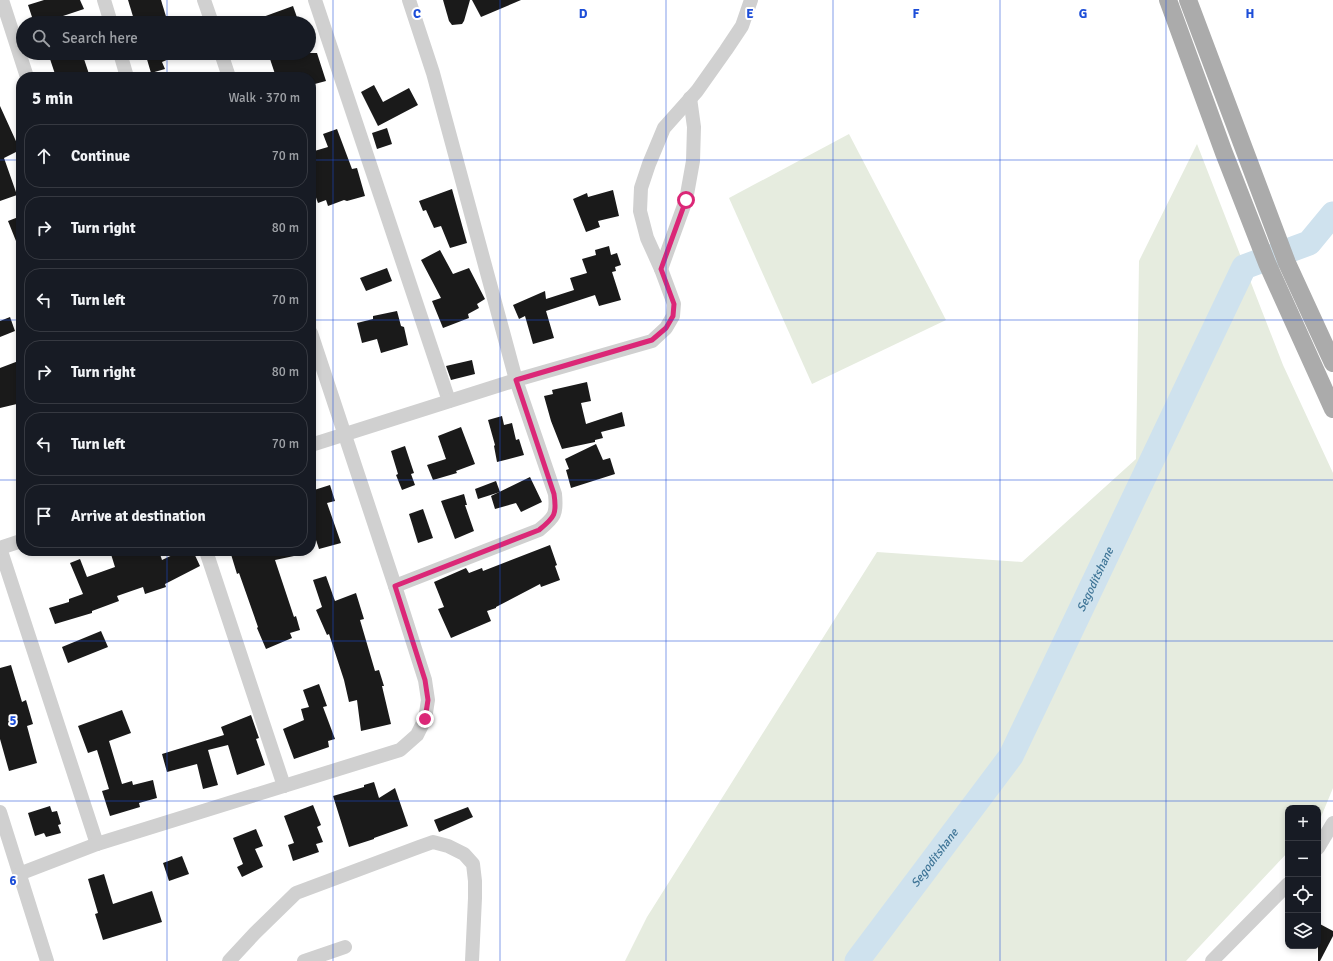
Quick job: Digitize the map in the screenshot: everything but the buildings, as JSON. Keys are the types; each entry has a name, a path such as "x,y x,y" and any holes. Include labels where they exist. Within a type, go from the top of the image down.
{"main road":[{"path":"1168,0 1267,263 1333,409"},
{"path":"1188,0 1287,263 1333,363"}],"street":[{"path":"2,0 16,43"},
{"path":"104,0 109,16"},
{"path":"204,0 210,16"},
{"path":"315,0 448,401"},
{"path":"395,586 539,530 550,521 556,510 554,494 516,380 433,74 409,0"},
{"path":"316,443 516,380 652,340 666,328 673,316 674,304 661,269 647,238 640,211 641,188 664,128 690,98 726,50 742,26 751,0"},
{"path":"21,60 25,72"},
{"path":"122,60 126,72"},
{"path":"223,60 227,72"},
{"path":"661,269 686,200 693,161 694,126 690,98"},
{"path":"19,874 97,844 400,750 417,735 425,719 428,700 425,680 316,348"},
{"path":"16,543 0,548 97,844"},
{"path":"208,556 284,786"},
{"path":"0,812 48,961"},
{"path":"1321,843 1333,823"},
{"path":"229,961 296,893 434,842 448,846 464,854 473,864 475,892 472,961"},
{"path":"1212,961 1285,887"},
{"path":"304,961 345,947"}],"shaded area":[{"path":"849,134 946,320 812,384 729,198"},
{"path":"1197,144 1283,365 1333,473 1333,788 1321,817 1321,805 1285,805 1285,855 1186,961 625,961 647,917 877,552 1022,562 1136,459 1139,261"}],"waterway":[{"name":"Segoditshane","path":"857,961 1011,756 1244,267 1309,243 1333,214"}],"route":[{"path":"425,719 428,700 425,680 395,586 539,530 550,521 556,510 554,494 516,380 652,340 666,328 673,316 674,304 661,269 686,200"}]}
